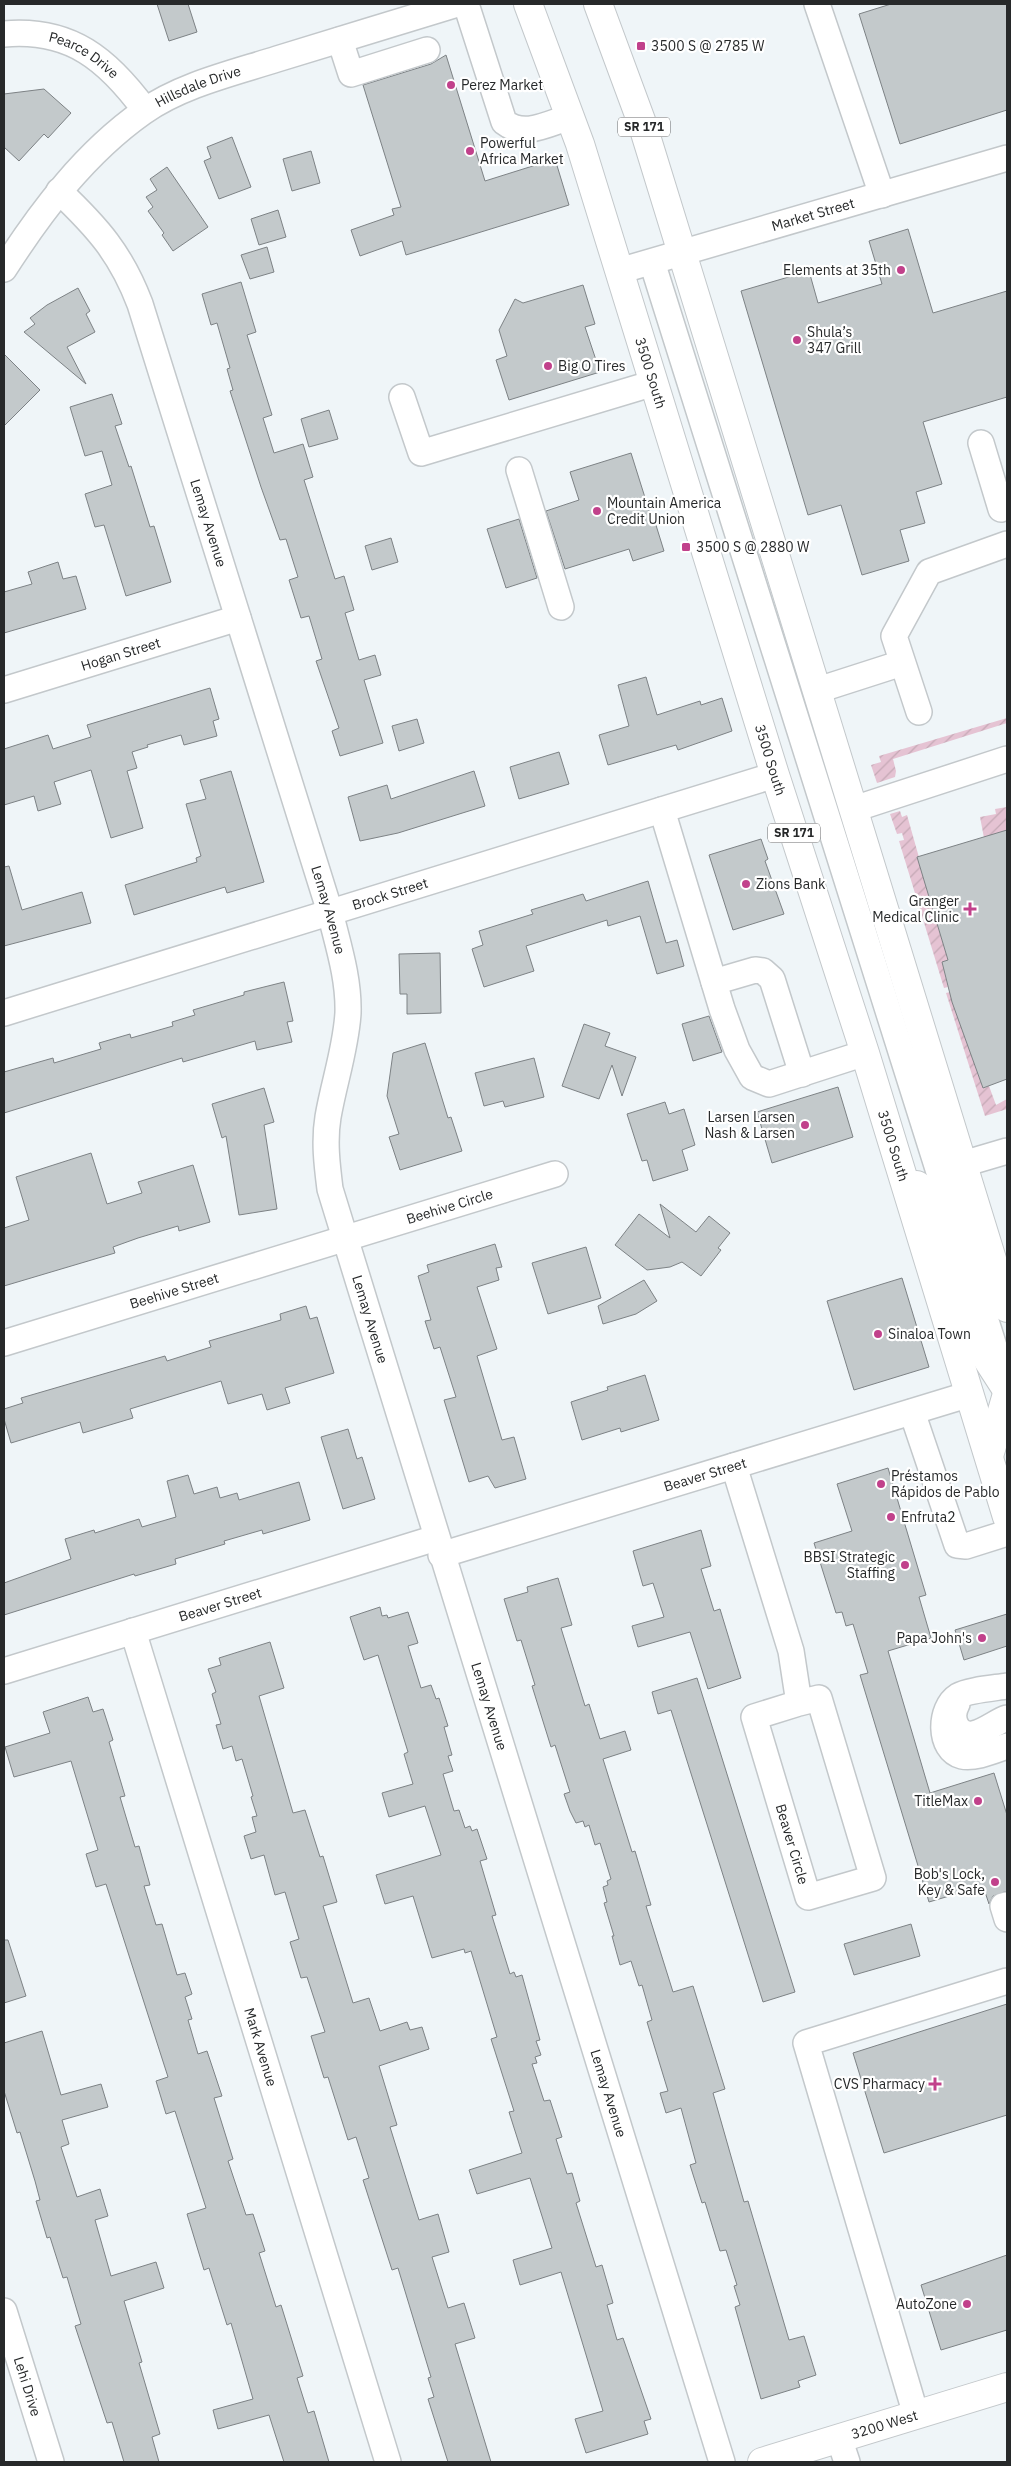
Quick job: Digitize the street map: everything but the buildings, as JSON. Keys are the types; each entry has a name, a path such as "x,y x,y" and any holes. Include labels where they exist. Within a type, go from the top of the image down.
{"main road":[{"name":"3500 South","path":"528,4 570,117 620,271 775,775 895,1149 1007,1517"},
{"name":"SR 171","path":"598,4 642,123 1007,1308"},
{"path":"895,1149 939,1221 976,1342 1007,1390"},
{"path":"989,1456 1007,1394"},
{"name":"3200 West","path":"762,2462 843,2450 916,2415 1007,2387"}],"street":[{"name":"Hillsdale Drive","path":"4,269 33,225 59,191 114,134 145,110 208,82 457,4"},
{"path":"466,4 504,122 513,129 523,132 570,117"},
{"path":"817,4 882,195"},
{"name":"Pearce Drive","path":"4,34 34,35 57,39 91,53 117,74 145,110"},
{"path":"340,40 351,74 427,50"},
{"name":"Market Street","path":"620,271 1003,161"},
{"name":"Lemay Avenue","path":"59,191 104,237 119,257 131,280 330,912 348,986 345,1039 332,1096 326,1144 330,1189 722,2462"},
{"path":"652,262 1007,1390"},
{"path":"402,397 421,453 654,383"},
{"path":"982,443 1001,509 1007,507"},
{"path":"518,470 561,607"},
{"path":"918,712 894,636 929,572 1007,544"},
{"name":"Hogan Street","path":"4,690 238,618"},
{"path":"818,690 902,663"},
{"path":"854,808 1007,759"},
{"name":"Brock Street","path":"4,1013 775,775"},
{"path":"662,810 714,982 737,1050 752,1078 769,1084 865,1053"},
{"path":"714,982 755,970 763,971 772,979 802,1074"},
{"path":"963,1164 1007,1151"},
{"name":"Beehive Circle","path":"344,1239 555,1174"},
{"name":"Beehive Street","path":"4,1343 344,1239"},
{"name":"Beaver Street","path":"4,1671 133,1631 734,1466 970,1394"},
{"path":"912,1412 957,1545 966,1546 1007,1533"},
{"path":"734,1466 791,1651 799,1703"},
{"name":"Mark Avenue","path":"133,1631 388,2462"},
{"path":"1007,1686 960,1694 951,1701 946,1709 943,1723 947,1741 954,1752 964,1756 1007,1746"},
{"path":"960,1694 953,1712 954,1722 959,1730 968,1734 977,1733 1007,1718"},
{"name":"Beaver Circle","path":"819,1698 873,1878 808,1897 754,1717 799,1703 819,1698"},
{"path":"1007,1905 1004,1906 1007,1919"},
{"path":"916,2415 806,2043 1007,1981"},
{"name":"Lehi Drive","path":"4,2311 51,2462"}],"shaded area":[{"path":"1007,718 1007,723 893,759 896,771 895,777 877,783 871,765 881,762 879,756"},
{"path":"1007,807 1007,830 984,838 980,817 996,814 995,809"},
{"path":"900,811 902,817 907,815 948,960 942,962 948,987 944,988 899,841 904,840 902,833 897,834 890,814"},
{"path":"950,992 983,1088 989,1086 996,1105 1007,1099 1007,1109 985,1116 946,993"}],"place":[{"name":"3500 S @ 2785 W","path":"641,46"},
{"name":"Perez Market","path":"451,85"},
{"name":"Powerful Africa Market","path":"470,151"},
{"name":"Elements at 35th","path":"901,270"},
{"name":"Shula’s 347 Grill","path":"797,340"},
{"name":"Big O Tires","path":"548,366"},
{"name":"Mountain America Credit Union","path":"597,511"},
{"name":"3500 S @ 2880 W","path":"686,547"},
{"name":"Zions Bank","path":"746,884"},
{"name":"Granger Medical Clinic","path":"970,909"},
{"name":"Larsen Larsen Nash & Larsen","path":"805,1125"},
{"name":"Sinaloa Town","path":"878,1334"},
{"name":"Préstamos Rápidos de Pablo","path":"881,1484"},
{"name":"Enfruta2","path":"891,1517"},
{"name":"BBSI Strategic Staffing","path":"905,1565"},
{"name":"Papa John's","path":"982,1638"},
{"name":"TitleMax","path":"978,1801"},
{"name":"Bob's Lock, Key & Safe","path":"995,1882"},
{"name":"CVS Pharmacy","path":"935,2084"},
{"name":"AutoZone","path":"967,2304"}]}
